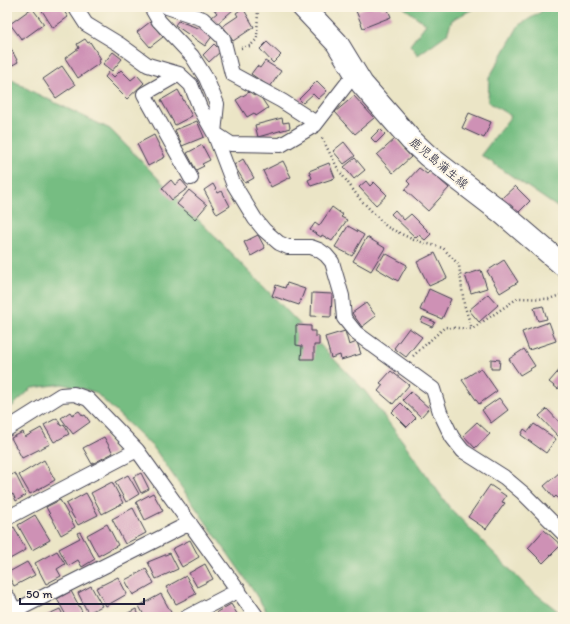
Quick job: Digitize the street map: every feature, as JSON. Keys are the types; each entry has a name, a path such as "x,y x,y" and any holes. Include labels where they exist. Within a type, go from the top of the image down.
{"main road":[{"name":"鹿児島蒲生線","path":"303,7 337,43 362,84 411,140 428,156 502,212 563,265"}],"street":[{"path":"75,7 86,24 119,44 148,66 179,74 191,85 200,108 214,133 233,183 255,219 264,230 288,247 311,247 326,255 332,262 342,296 344,318 349,326 356,333 433,389 440,412 452,438 463,451 504,477 523,493 563,533"},
{"path":"151,7 159,21 192,56 206,78 217,104 214,133"},
{"path":"167,7 203,19 223,38 232,74 282,101 315,124"},
{"path":"214,133 231,144 281,145 315,124 356,72"},
{"path":"179,74 144,94 191,178"},
{"path":"7,429 61,395 74,394 88,399 137,450 257,617"},
{"path":"7,518 137,450"},
{"path":"7,596 13,614 190,522"},
{"path":"187,617 238,590"}],"path":[{"path":"226,52 250,46 257,39 258,7"},
{"path":"315,124 338,168 359,198 387,227 414,240 442,248 459,265 464,304 472,329"},
{"path":"403,366 445,327 472,329 518,298 549,299 563,294"}],"green space":[{"path":"403,7 473,7 473,9 452,20 447,34 418,55 410,45 426,24"},
{"path":"544,7 563,7 563,211 481,155 511,116 488,102 489,78 519,25 541,12"},
{"path":"7,77 33,92 110,129 365,391 449,507 527,587 563,615 563,617 270,617 247,581 154,448 95,392 62,384 32,388 7,411"}],"building":[{"path":"44,7 61,7 68,17 53,28 41,9"},
{"path":"212,7 233,7 234,9 217,24 212,17 217,13"},
{"path":"367,7 380,7 381,9 387,7 391,17 363,28 356,11"},
{"path":"32,8 44,24 22,40 10,24"},
{"path":"243,8 254,27 233,41 223,26 238,16 236,13"},
{"path":"178,21 207,31 213,35 205,46 175,25"},
{"path":"150,22 163,37 150,47 137,32"},
{"path":"85,39 88,43 90,42 101,59 99,60 100,63 78,78 65,58 79,48 77,44"},
{"path":"267,42 281,55 273,63 260,49"},
{"path":"8,43 18,62 7,68 7,44"},
{"path":"214,44 221,51 209,62 203,55"},
{"path":"113,52 122,59 112,71 103,64"},
{"path":"265,61 281,71 270,87 251,74 257,66 260,68"},
{"path":"62,66 75,85 56,98 43,79"},
{"path":"121,70 131,80 137,75 144,83 127,99 105,77 109,72 114,77"},
{"path":"317,81 327,91 318,99 313,94 303,103 299,99"},
{"path":"178,90 192,116 175,125 161,100"},
{"path":"251,91 254,96 258,93 268,108 256,116 254,113 247,117 236,100"},
{"path":"354,96 374,118 355,134 335,112"},
{"path":"469,113 491,122 484,138 462,128"},
{"path":"282,118 283,123 289,122 290,128 258,137 255,125"},
{"path":"197,121 204,137 182,146 175,130"},
{"path":"380,129 385,134 376,143 371,138"},
{"path":"154,135 165,157 148,166 137,144"},
{"path":"395,139 411,157 393,173 377,155"},
{"path":"344,142 355,156 344,164 333,151"},
{"path":"202,145 210,160 202,164 204,166 196,170 187,153"},
{"path":"355,158 365,170 354,179 344,167"},
{"path":"243,159 254,178 245,183 234,165"},
{"path":"283,161 291,177 271,187 263,171"},
{"path":"329,163 335,178 311,186 308,180 312,178 309,171"},
{"path":"419,168 427,174 430,171 449,188 428,211 405,190 410,184 407,181"},
{"path":"171,180 175,185 181,180 188,188 172,200 162,188"},
{"path":"366,181 370,186 374,182 387,195 376,205 359,187"},
{"path":"213,184 218,193 222,191 230,206 217,214 204,190"},
{"path":"515,186 530,201 517,214 502,198"},
{"path":"189,190 207,205 195,219 177,204"},
{"path":"332,207 343,215 341,217 347,220 332,241 322,235 321,237 310,230 315,223 319,226"},
{"path":"395,210 404,220 411,214 431,234 425,240 419,235 416,238 391,214"},
{"path":"348,226 364,235 352,256 335,247"},
{"path":"258,235 265,248 251,256 244,242"},
{"path":"367,237 385,248 371,271 353,261"},
{"path":"385,253 407,265 398,281 376,268"},
{"path":"435,253 447,278 429,286 417,262"},
{"path":"504,260 518,282 500,293 487,271"},
{"path":"481,270 487,288 471,293 465,275"},
{"path":"287,283 305,289 299,305 272,296 276,285 285,288"},
{"path":"429,289 451,299 442,319 420,310"},
{"path":"312,293 332,294 331,317 311,316"},
{"path":"488,294 498,305 479,322 469,310"},
{"path":"366,303 376,316 362,327 352,313"},
{"path":"543,306 547,319 538,321 534,308"},
{"path":"423,317 435,322 432,327 421,322"},
{"path":"549,322 556,341 529,350 522,332"},
{"path":"296,325 311,326 311,331 315,331 315,336 319,336 319,345 314,345 314,359 301,359 302,346 296,345"},
{"path":"409,328 422,337 406,357 394,348"},
{"path":"345,331 349,345 357,342 361,354 341,360 340,355 331,358 325,337"},
{"path":"524,349 535,366 520,375 509,359"},
{"path":"491,359 500,360 499,369 491,369"},
{"path":"563,366 563,383 558,389 549,382"},
{"path":"481,368 497,391 479,404 462,380"},
{"path":"391,371 409,385 393,404 378,391 383,385 380,383"},
{"path":"411,392 429,408 421,417 403,400"},
{"path":"499,398 508,410 491,423 482,410"},
{"path":"401,403 416,418 407,427 392,412"},
{"path":"547,409 563,426 563,433 559,437 539,416"},
{"path":"79,411 83,416 85,415 90,422 73,434 61,418 70,412 72,415"},
{"path":"57,418 61,426 64,424 69,434 54,442 44,425"},
{"path":"477,422 490,434 475,448 463,435"},
{"path":"534,424 556,439 546,453 521,435 524,429 528,432"},
{"path":"41,428 50,444 22,458 11,438 23,432 25,437"},
{"path":"104,437 113,453 92,464 83,448"},
{"path":"44,460 55,480 30,494 19,475"},
{"path":"560,472 563,475 563,504 556,496 554,498 544,486"},
{"path":"15,473 26,495 16,501 13,494 7,497 7,477"},
{"path":"141,473 149,489 141,493 133,477"},
{"path":"128,475 139,494 126,502 115,482"},
{"path":"112,482 123,503 102,514 91,493"},
{"path":"490,485 506,496 502,502 505,503 486,529 468,517"},
{"path":"86,493 98,515 78,525 66,504"},
{"path":"153,493 163,511 145,520 136,502"},
{"path":"60,500 75,527 61,535 46,507"},
{"path":"133,508 146,533 125,544 112,519"},
{"path":"35,515 50,540 32,550 18,525"},
{"path":"107,524 118,545 98,556 87,535"},
{"path":"14,527 26,550 8,560 7,530"},
{"path":"544,530 561,545 543,563 528,548"},
{"path":"80,532 95,559 82,567 78,560 68,566 59,549 80,538 77,533"},
{"path":"190,540 199,557 182,567 172,549"},
{"path":"57,551 65,564 57,569 61,576 46,584 35,563"},
{"path":"170,553 178,569 156,579 148,562"},
{"path":"27,562 35,575 14,586 7,573"},
{"path":"205,564 213,579 197,587 189,573"},
{"path":"146,569 154,583 133,595 125,580"},
{"path":"186,576 196,594 176,604 166,587"},
{"path":"118,577 127,594 106,606 96,588"},
{"path":"91,586 102,606 88,613 78,593"},
{"path":"71,591 85,617 67,617 57,599"},
{"path":"161,594 173,616 145,617 139,606"},
{"path":"231,604 239,617 220,617 217,612"},
{"path":"60,609 64,617 42,617"},
{"path":"136,609 140,617 120,617"}]}
